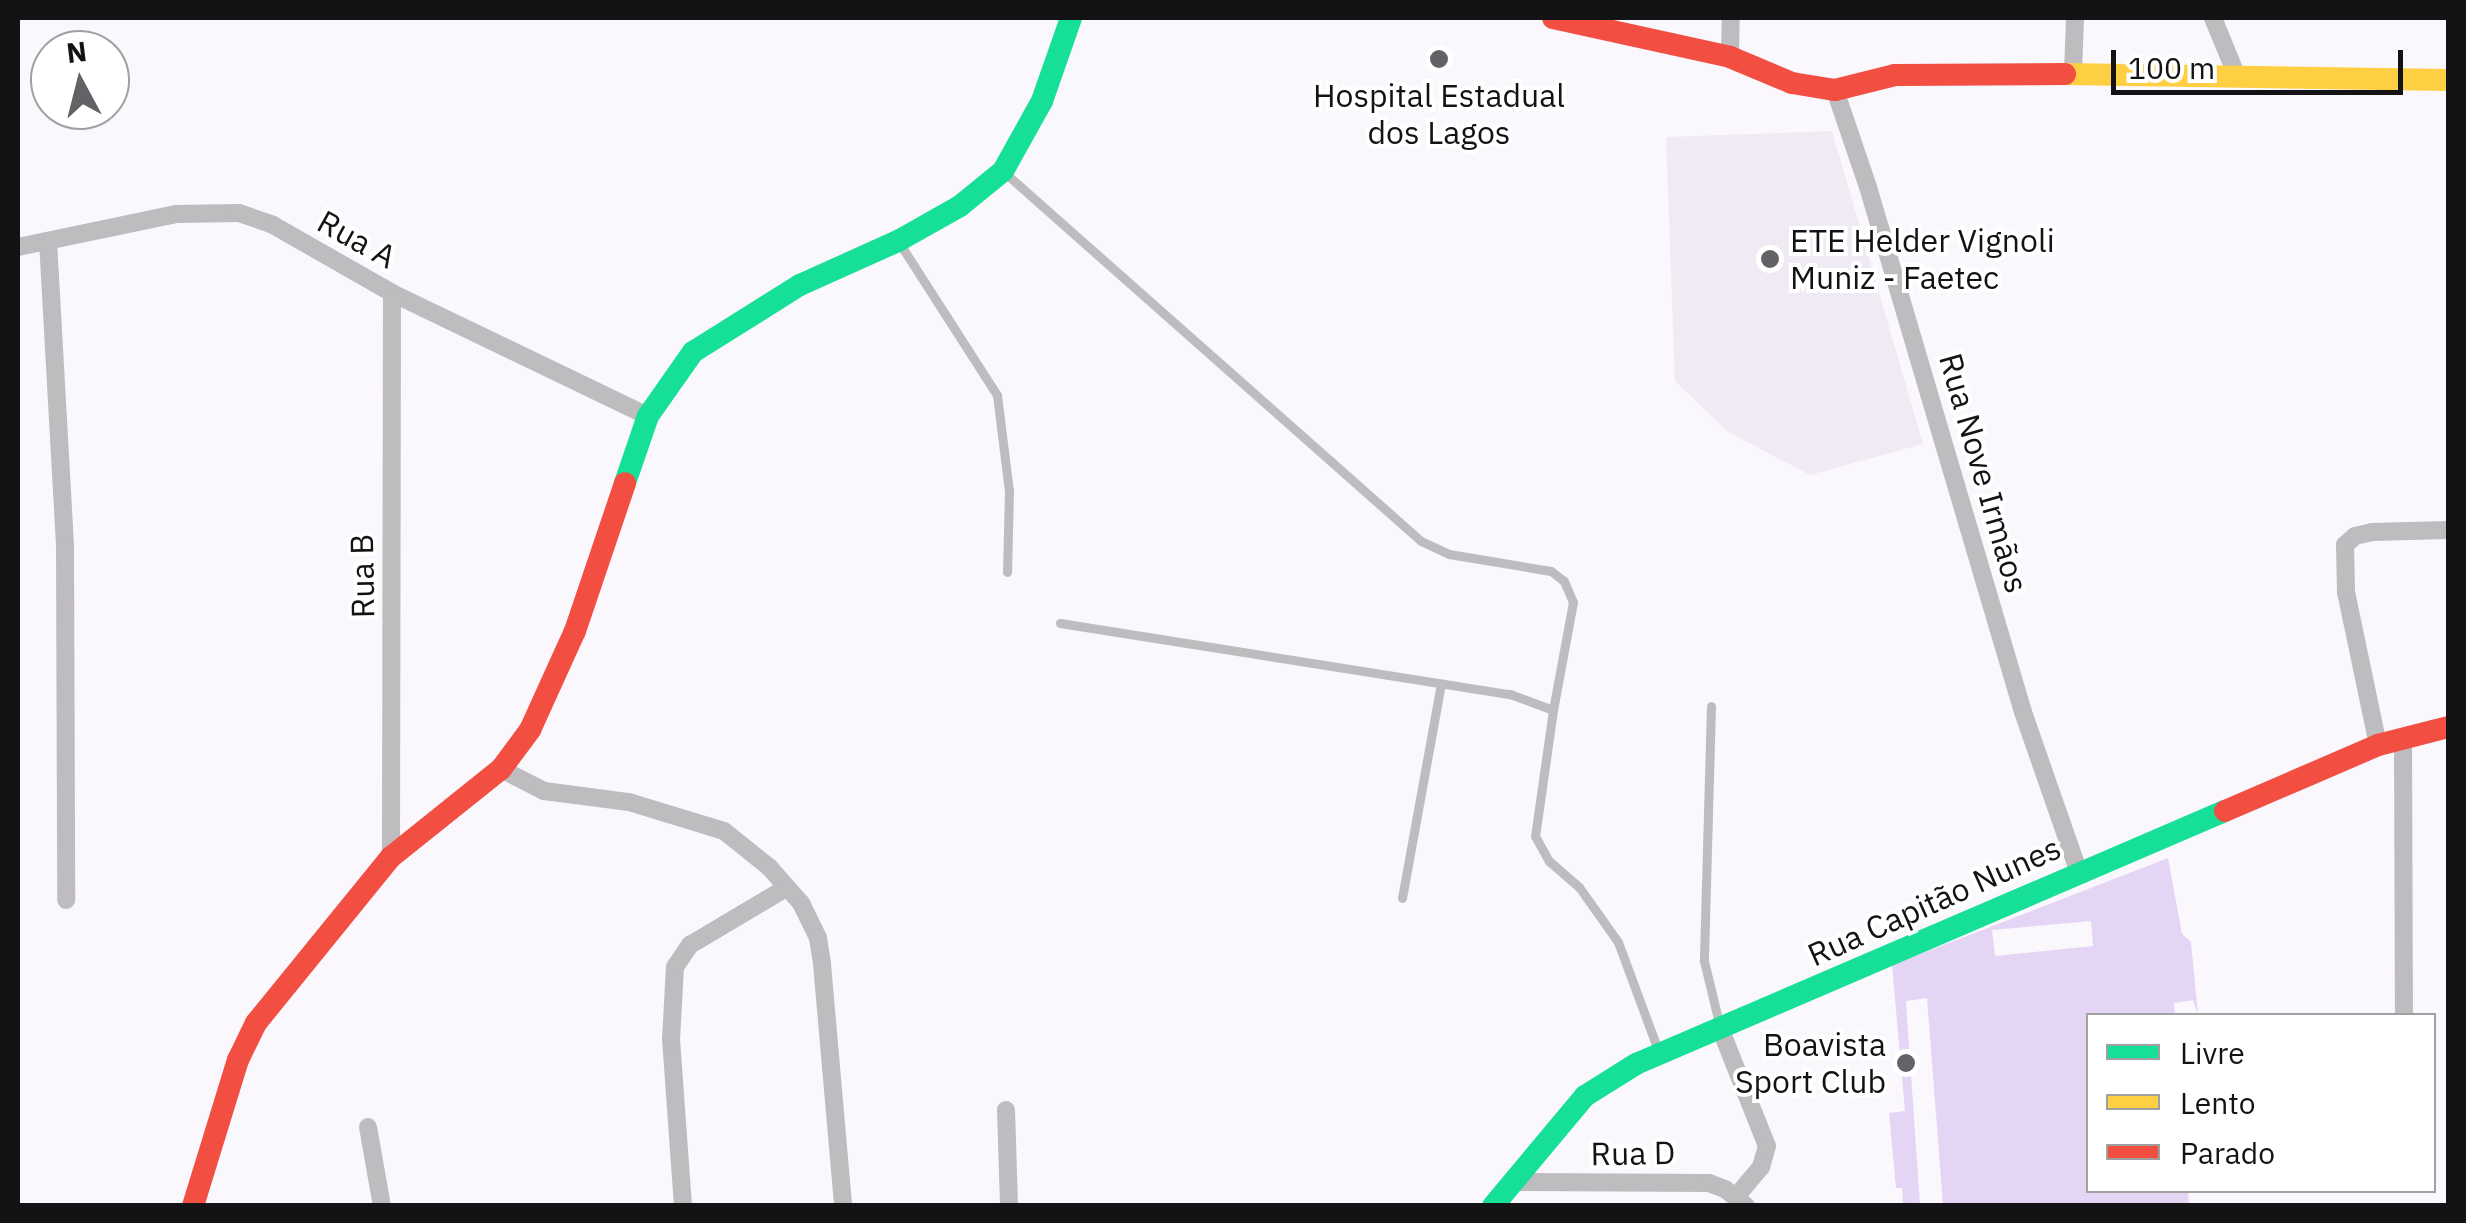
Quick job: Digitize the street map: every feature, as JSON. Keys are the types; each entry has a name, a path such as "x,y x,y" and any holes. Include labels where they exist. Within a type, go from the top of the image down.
{"street":[{"path":"193,1206 238,1060 256,1023 392,857 501,769 530,730 575,631 648,416 693,352 719,332 800,285 898,241 960,206 1003,171 1042,101 1071,18"},
{"path":"1553,18 1730,57 1792,83 1836,90 1895,75 2073,72 2448,80"},
{"path":"1730,57 1731,18"},
{"path":"2073,72 2074,18"},
{"path":"2213,18 2236,74"},
{"name":"Rua Nove Irmãos","path":"1836,90 2024,712 2079,873"},
{"name":"Rua A","path":"18,247 176,214 238,214 272,225 392,293 648,416"},
{"path":"48,241 64,527 66,900"},
{"name":"Rua B","path":"392,293 392,857"},
{"path":"2378,745 2346,592 2345,544 2355,536 2372,532 2448,530"},
{"name":"Rua Capitão Nunes","path":"1493,1206 1585,1096 1659,1052 2378,745 2448,727"},
{"path":"2403,738 2404,1013"},
{"path":"501,769 544,792 628,802 724,831 769,867 811,918 818,938 842,1206"},
{"path":"683,1206 671,1040 675,968 690,945 786,888"},
{"path":"1720,1028 1766,1146 1761,1167 1742,1201"},
{"path":"1006,1110 1009,1206"},
{"path":"368,1127 382,1206"},
{"name":"Rua D","path":"1514,1182 1709,1184 1742,1201"},
{"path":"1590,1184 1590,1206"}],"lane":[{"path":"1003,171 1421,541 1449,554 1551,571 1564,581 1573,602 1552,710 1535,836 1550,861 1580,887 1618,942 1659,1052"},
{"path":"898,241 998,396 1009,492 1007,572"},
{"path":"1060,622 1510,694 1552,710"},
{"path":"1402,898 1441,684"},
{"path":"1712,706 1704,961 1720,1028"}],"shaded area":[{"name":"ETE Helder Vignoli Muniz - Faetec","path":"1832,131 1923,444 1810,475 1728,432 1675,381 1666,137"},
{"path":"2168,858 2182,934 2191,942 2198,1013 2193,1000 2174,1003 2175,1013 2086,1013 2086,1193 2188,1193 2189,1205 1943,1205 1927,998 1906,1001 1920,1205 1903,1205 1902,1188 1896,1188 1889,1113 1905,1111 1892,965","holes":["2091,921 2093,946 1995,956 1992,930"]}],"traffic: fast":[{"path":"625,483 648,416 693,352 800,285 898,241 960,206 1003,171 1042,101 1071,18"},
{"path":"1493,1206 1585,1096 1636,1064 2225,811"}],"traffic: slow":[{"path":"2065,74 2448,80"}],"traffic: jam":[{"path":"1553,18 1730,57 1792,83 1835,90 1895,75 2065,74"},
{"path":"193,1206 238,1060 256,1023 391,857 501,769 530,730 575,631 625,483"},
{"path":"2225,811 2378,745 2448,727"}],"place":[{"name":"Hospital Estadual dos Lagos","path":"1439,59"},
{"name":"ETE Helder Vignoli Muniz - Faetec","path":"1770,259"},
{"name":"Boavista Sport Club","path":"1906,1063"}]}
